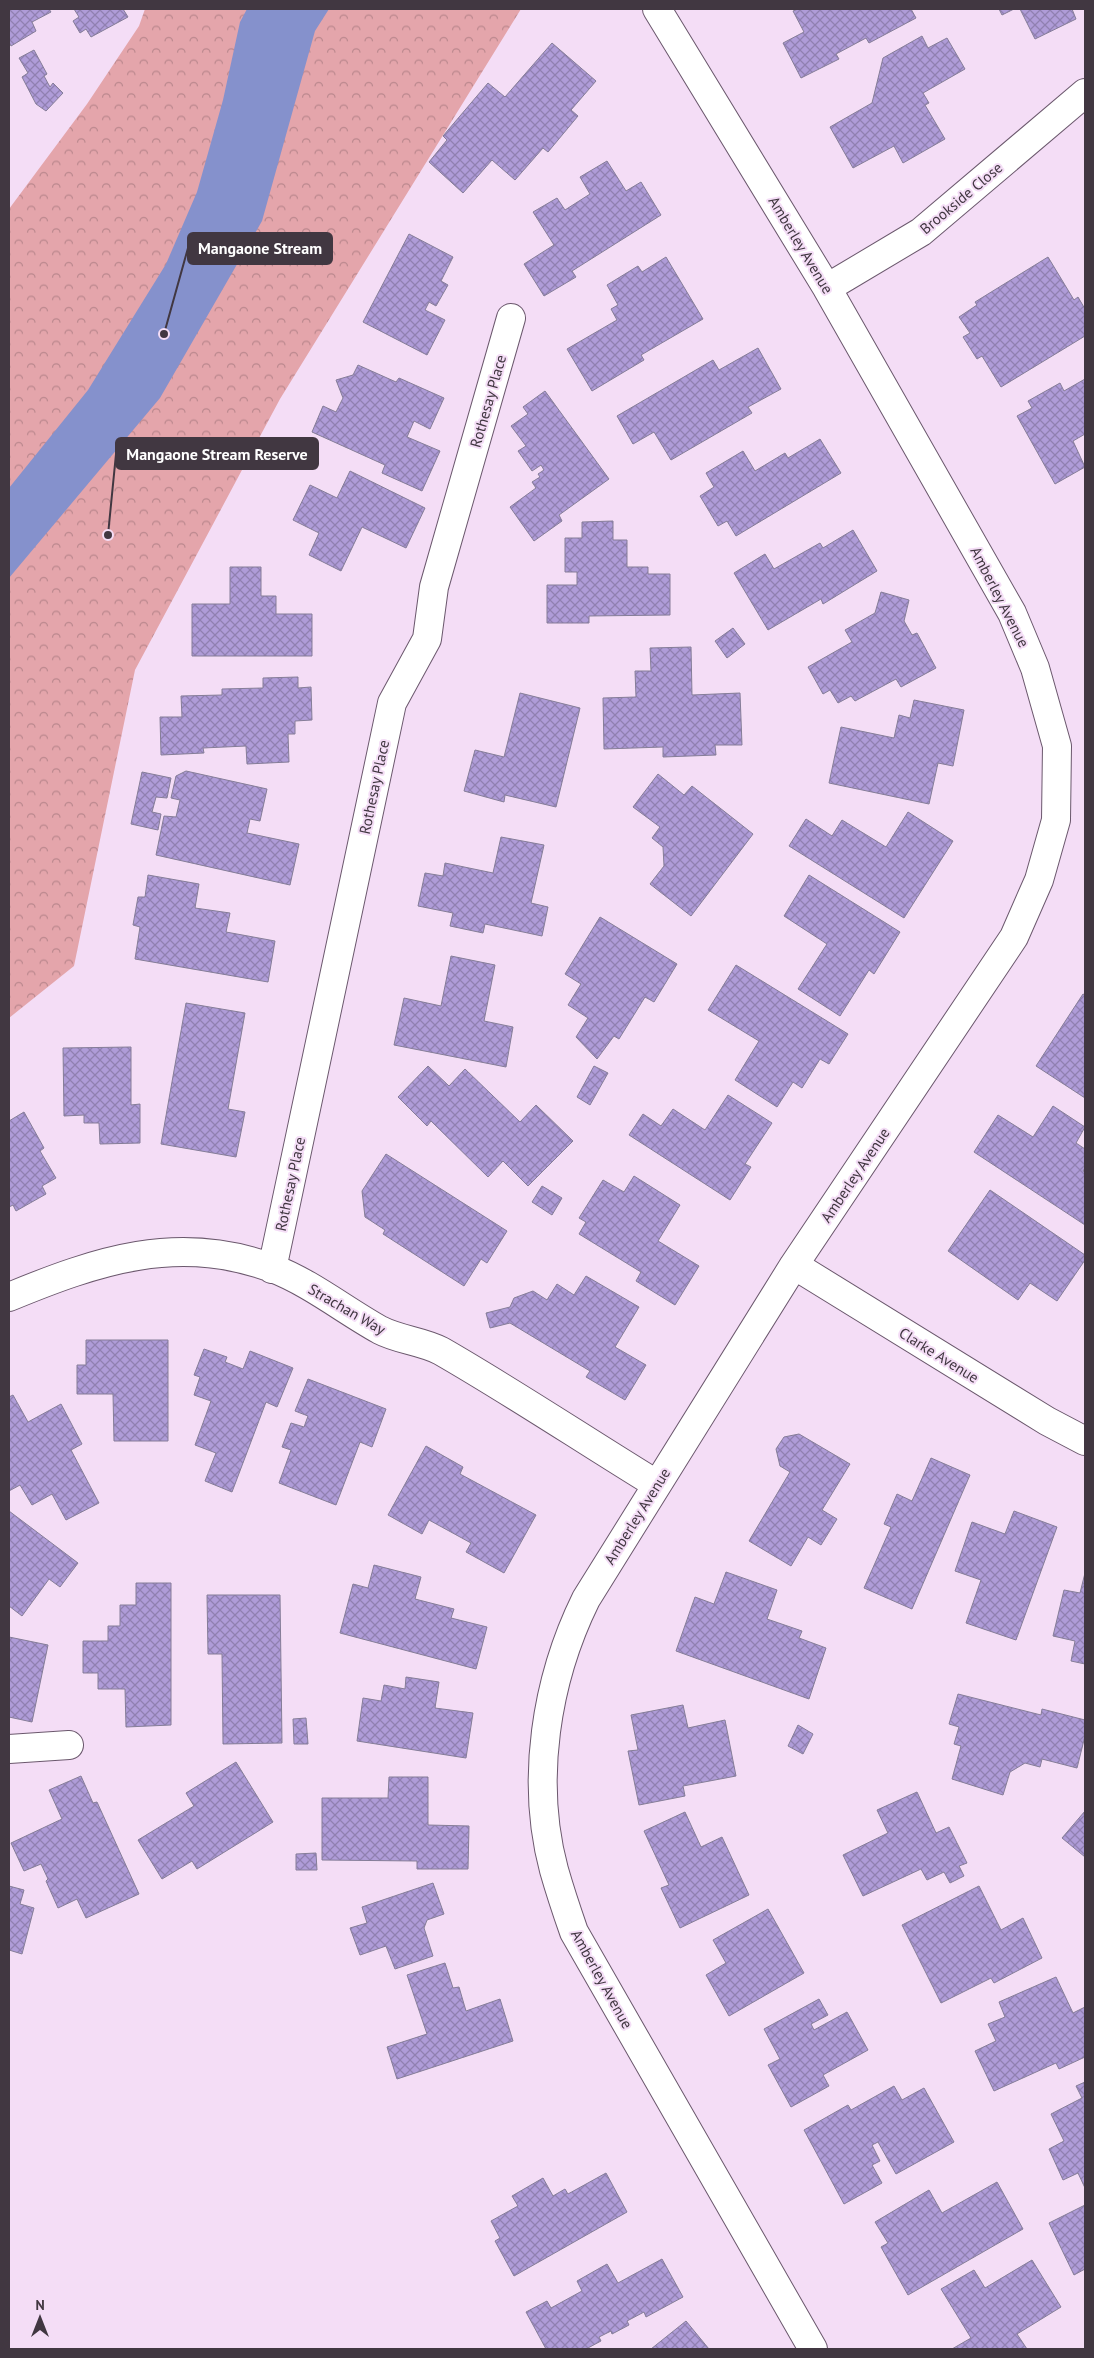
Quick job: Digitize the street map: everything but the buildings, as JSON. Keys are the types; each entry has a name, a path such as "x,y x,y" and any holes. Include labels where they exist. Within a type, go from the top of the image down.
{"street":[{"name":"Amberley Avenue","path":"657,9 827,288 1012,613 1035,668 1057,746 1056,820 1038,880 1014,937 794,1265 586,1598 562,1656 549,1713 542,1773 546,1826 554,1869 574,1932 813,2349"},
{"name":"Brookside Close","path":"827,288 921,232 1085,93"},
{"name":"Rothesay Place","path":"272,1269 392,703 427,639 434,587 512,318"},
{"name":"Strachan Way","path":"9,1297 66,1273 105,1261 140,1254 177,1252 214,1255 272,1269 313,1289 382,1331 439,1350 656,1484"},
{"name":"Clarke Avenue","path":"794,1265 1047,1422 1085,1441"},
{"path":"9,1749 69,1745"}],"green space":[{"path":"145,9 521,9 280,399 135,670 74,966 9,1018 9,209 87,104 139,26"}],"water":[{"path":"247,9 329,9 315,31 262,221 160,398 9,578 9,488 88,390 166,264 197,192 223,100 240,22"}],"place":[{"name":"Mangaone Stream","path":"164,334"},
{"name":"Mangaone Stream Reserve","path":"108,535"}]}
